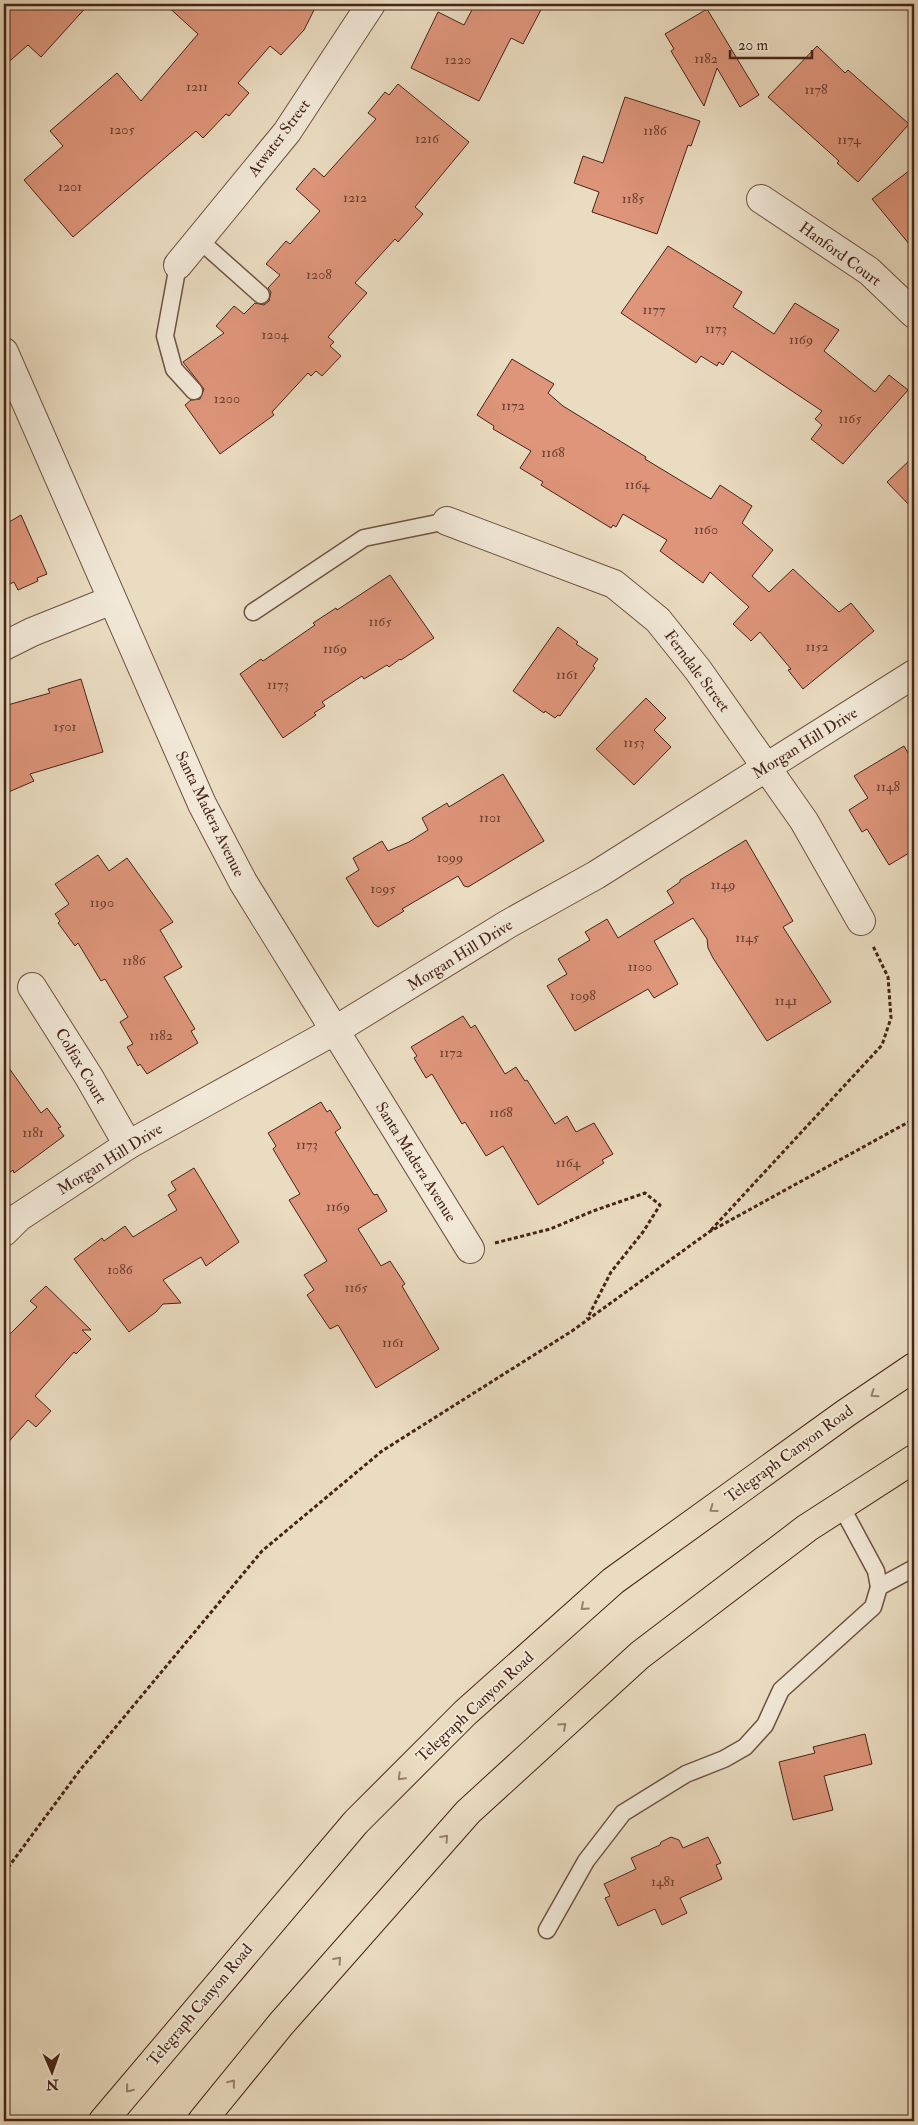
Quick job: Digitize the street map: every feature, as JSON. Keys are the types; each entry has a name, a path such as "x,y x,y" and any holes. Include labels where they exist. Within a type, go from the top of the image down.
{"main road":[{"name":"Telegraph Canyon Road","path":"103,2121 356,1822 466,1713 613,1581 846,1413 914,1367"},
{"path":"202,2121 280,2024 468,1812 640,1655 807,1528 914,1459"}],"street":[{"name":"Atwater Street","path":"178,265 197,238 287,132 371,4"},
{"name":"Hanford Court","path":"762,199 869,271 914,314"},
{"name":"Santa Madera Avenue","path":"4,352 202,804 243,882 470,1248"},
{"name":"Ferndale Street","path":"447,521 614,584 658,620 698,670 804,821 861,921"},
{"path":"4,646 32,632 112,600"},
{"name":"Morgan Hill Drive","path":"4,1232 19,1217 128,1146 334,1031 508,924 596,874 914,674"},
{"name":"Colfax Court","path":"32,986 128,1146"}],"lane":[{"path":"197,238 261,295"},
{"path":"178,265 165,336 174,369 194,391"},
{"path":"253,612 364,538 447,521"},
{"path":"547,1930 586,1860 623,1813 686,1774 724,1759 745,1747 765,1725 781,1690 873,1607 879,1587 876,1571 841,1506"},
{"path":"879,1587 914,1568"}],"path":[{"path":"709,1232 882,1045 891,1018 888,977 861,921"},
{"path":"4,1873 80,1770 262,1551 382,1451 587,1320 709,1232 914,1119"},
{"path":"470,1248 550,1229 593,1211 645,1193 660,1205 611,1272 587,1320"}],"building":[{"path":"4,4 89,4 41,57 28,45 4,66"},
{"path":"165,4 317,4 304,30 281,55 270,46 238,83 249,93 229,116 226,114 203,138 196,131 73,237 24,180 63,146 50,131 117,73 141,101 198,34"},
{"path":"475,4 544,4 523,44 511,38 479,101 411,68 438,12 464,25"},
{"path":"707,9 759,95 740,107 717,68 704,106 671,51 674,49 665,34"},
{"path":"817,46 845,73 848,70 909,124 858,182 837,163 839,161 768,97"},
{"path":"398,84 469,142 415,207 423,214 398,242 395,239 355,283 367,293 328,337 334,342 330,346 341,356 322,376 316,371 311,376 308,373 272,412 274,415 220,454 185,405 191,400 200,399 204,389 183,362 224,333 216,326 234,306 244,314 255,303 264,305 269,301 271,292 268,288 280,275 266,264 286,241 290,244 320,211 296,189 314,168 324,177 376,119 368,113 385,92 389,95"},
{"path":"625,97 700,121 691,146 688,145 657,234 592,212 599,192 574,183 583,156 603,163"},
{"path":"914,167 914,250 872,199"},
{"path":"668,246 742,292 733,307 774,334 795,303 839,330 824,351 875,392 889,375 908,390 843,464 811,439 822,425 815,419 822,411 732,351 723,365 719,362 717,366 701,356 696,363 621,313"},
{"path":"512,359 554,384 548,393 563,406 646,457 645,459 711,499 720,485 752,506 742,523 773,550 752,576 769,592 793,569 839,612 851,603 874,631 803,689 788,670 791,669 760,632 751,641 733,624 749,607 710,572 703,583 660,551 667,540 623,514 616,527 613,525 611,528 541,485 543,482 520,468 531,451 493,429 494,426 477,415"},
{"path":"914,456 914,510 887,482"},
{"path":"21,515 47,574 37,578 38,581 18,590 14,582 4,587 4,525"},
{"path":"390,575 434,638 389,667 387,665 364,679 362,676 322,702 325,706 314,713 316,715 283,738 240,674 261,659 263,661 315,625 313,623 336,608 337,610"},
{"path":"558,627 578,642 576,644 598,659 593,666 595,668 560,716 558,715 555,718 545,711 544,713 513,691"},
{"path":"81,679 103,752 30,774 34,781 4,794 4,706 50,693 48,689"},
{"path":"646,698 666,718 654,730 671,747 634,785 596,749"},
{"path":"904,746 914,763 914,850 889,865 867,829 862,832 849,810 868,798 854,776"},
{"path":"503,774 544,841 468,887 464,886 458,876 402,909 404,911 378,927 374,924 346,878 359,870 353,858 382,841 388,851 409,842 428,830 422,818 447,803 449,807"},
{"path":"746,840 793,921 783,927 831,1002 767,1041 713,958 708,948 707,939 693,918 654,941 678,984 654,998 648,989 575,1031 547,986 567,974 558,959 590,940 585,932 607,919 618,938 674,903 667,891 680,882 680,880"},
{"path":"98,855 109,871 127,858 173,922 160,930 182,967 164,977 195,1029 191,1031 198,1043 147,1074 140,1064 138,1066 127,1047 133,1044 120,1022 128,1017 105,979 101,981 78,943 75,946 58,923 60,921 55,914 69,904 55,884"},
{"path":"463,1016 471,1028 475,1025 505,1074 516,1067 525,1081 527,1080 555,1124 567,1116 576,1132 594,1123 613,1154 602,1160 604,1163 538,1205 503,1146 486,1156 465,1122 462,1124 432,1074 426,1078 414,1058 417,1056 411,1047"},
{"path":"4,1061 41,1113 47,1108 61,1127 58,1128 64,1136 14,1173 13,1170 4,1177"},
{"path":"321,1102 327,1112 330,1110 341,1128 335,1132 374,1195 377,1194 387,1211 358,1229 381,1266 390,1261 405,1284 402,1286 439,1349 376,1388 338,1325 330,1329 307,1295 314,1290 304,1275 327,1261 289,1200 300,1194 273,1149 276,1146 268,1133"},
{"path":"194,1168 239,1242 206,1266 201,1257 163,1280 181,1303 163,1304 156,1312 129,1332 74,1259 102,1238 104,1241 125,1226 133,1237 177,1210 168,1195 176,1190 171,1182"},
{"path":"46,1286 91,1330 82,1330 91,1339 76,1354 74,1352 35,1396 51,1411 36,1427 28,1420 4,1447 4,1340 37,1307 30,1301"},
{"path":"865,1734 872,1764 824,1776 833,1810 793,1820 779,1762 815,1753 813,1747"},
{"path":"671,1837 679,1840 683,1848 708,1837 721,1863 716,1865 722,1879 680,1898 687,1913 662,1925 655,1909 618,1926 605,1898 610,1896 604,1884 636,1869 631,1858 660,1845 661,1842"}]}
